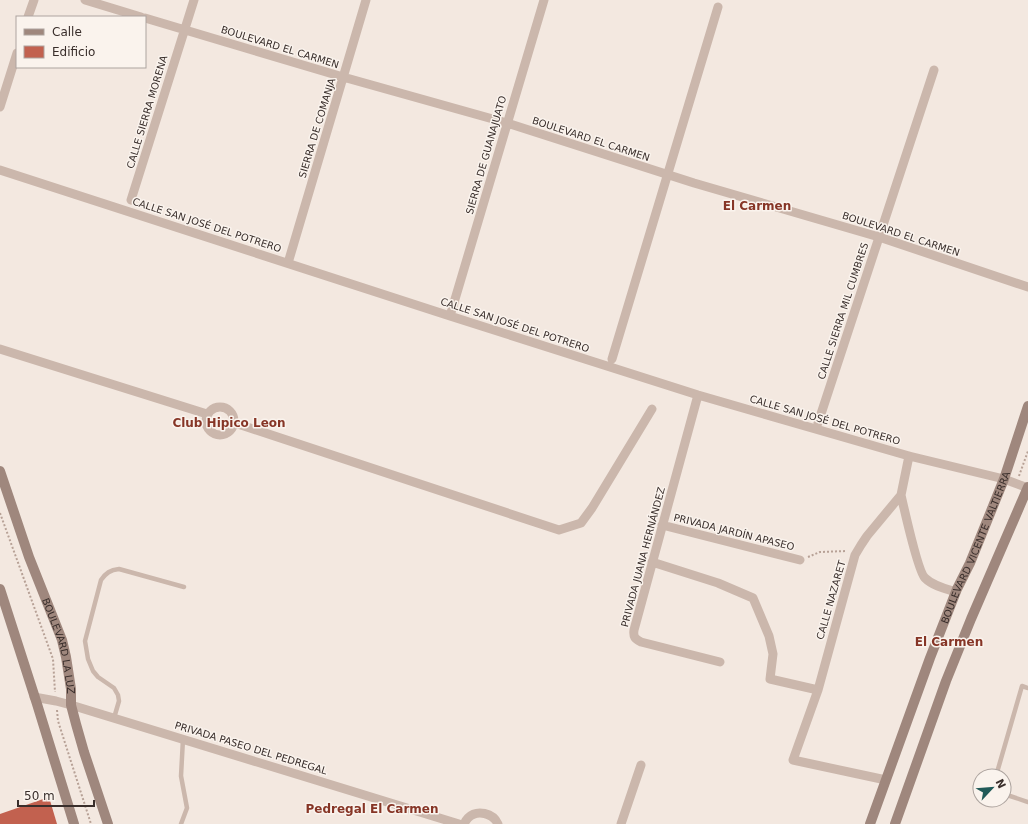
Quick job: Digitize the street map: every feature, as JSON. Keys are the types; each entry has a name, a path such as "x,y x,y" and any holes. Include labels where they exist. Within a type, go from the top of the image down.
{"main road":[{"name":"BOULEVARD VICENTE VALTIERRA","path":"870,824 925,672 956,592 970,563 1004,479 1028,406"},
{"name":"BOULEVARD LA LUZ","path":"0,471 29,556 62,640 71,689 72,705 84,752 108,824"},
{"path":"895,824 946,681 977,604 1028,487"},
{"path":"0,589 74,824"}],"street":[{"path":"28,16 34,0"},
{"path":"85,0 138,16"},
{"name":"CALLE SIERRA MORENA","path":"131,200 194,0"},
{"name":"SIERRA DE COMANJA","path":"288,263 366,0"},
{"name":"SIERRA DE GUANAJUATO","path":"450,316 544,0"},
{"path":"612,359 718,6"},
{"name":"BOULEVARD EL CARMEN","path":"146,18 343,77 507,123 694,184 879,237 1028,287"},
{"path":"0,107 16,56"},
{"name":"CALLE SIERRA MIL CUMBRES","path":"818,423 934,70"},
{"name":"CALLE SAN JOSÉ DEL POTRERO","path":"0,170 698,395 909,456 1004,479 1028,487"},
{"path":"0,350 207,414"},
{"name":"PRIVADA JUANA HERNÁNDEZ","path":"698,395 652,562 634,635 635,638 641,642 720,662"},
{"path":"221,406 228,409 234,415 235,423 232,430 226,434 219,435 212,433 207,428 205,421 207,414 212,408 221,406"},
{"path":"235,423 559,530 581,523 592,508 652,409"},
{"name":"CALLE NAZARET","path":"886,780 793,760 818,690 855,555 867,536 901,495 909,456"},
{"path":"901,495 918,564 923,577 933,584 956,592"},
{"name":"PRIVADA JARDÍN APASEO","path":"662,525 800,560"},
{"path":"652,562 718,583 753,598 769,636 773,654 770,679 818,690"},
{"name":"PRIVADA PASEO DEL PEDREGAL","path":"34,697 72,705 459,824"},
{"path":"621,824 641,765"},
{"path":"464,824 468,818 475,814 484,813 492,816 498,824"}],"lane":[{"path":"114,718 119,701 118,695 114,688 98,677 93,671 88,659 85,641 101,580 105,574 112,570 119,569 184,587"},
{"path":"998,768 1022,686 1028,688"},
{"path":"181,824 188,808 181,776 183,739"},
{"path":"1012,797 1028,802"}],"path":[{"path":"0,513 53,659 58,721 92,824"},
{"path":"800,560 820,552 858,551"}],"building":[{"path":"49,797 57,824 0,824 0,814"}],"district":[{"name":"El Carmen","path":"757,206"},
{"name":"Club Hipico Leon","path":"229,423"},
{"name":"El Carmen","path":"949,642"},
{"name":"Pedregal El Carmen","path":"372,809"}]}
